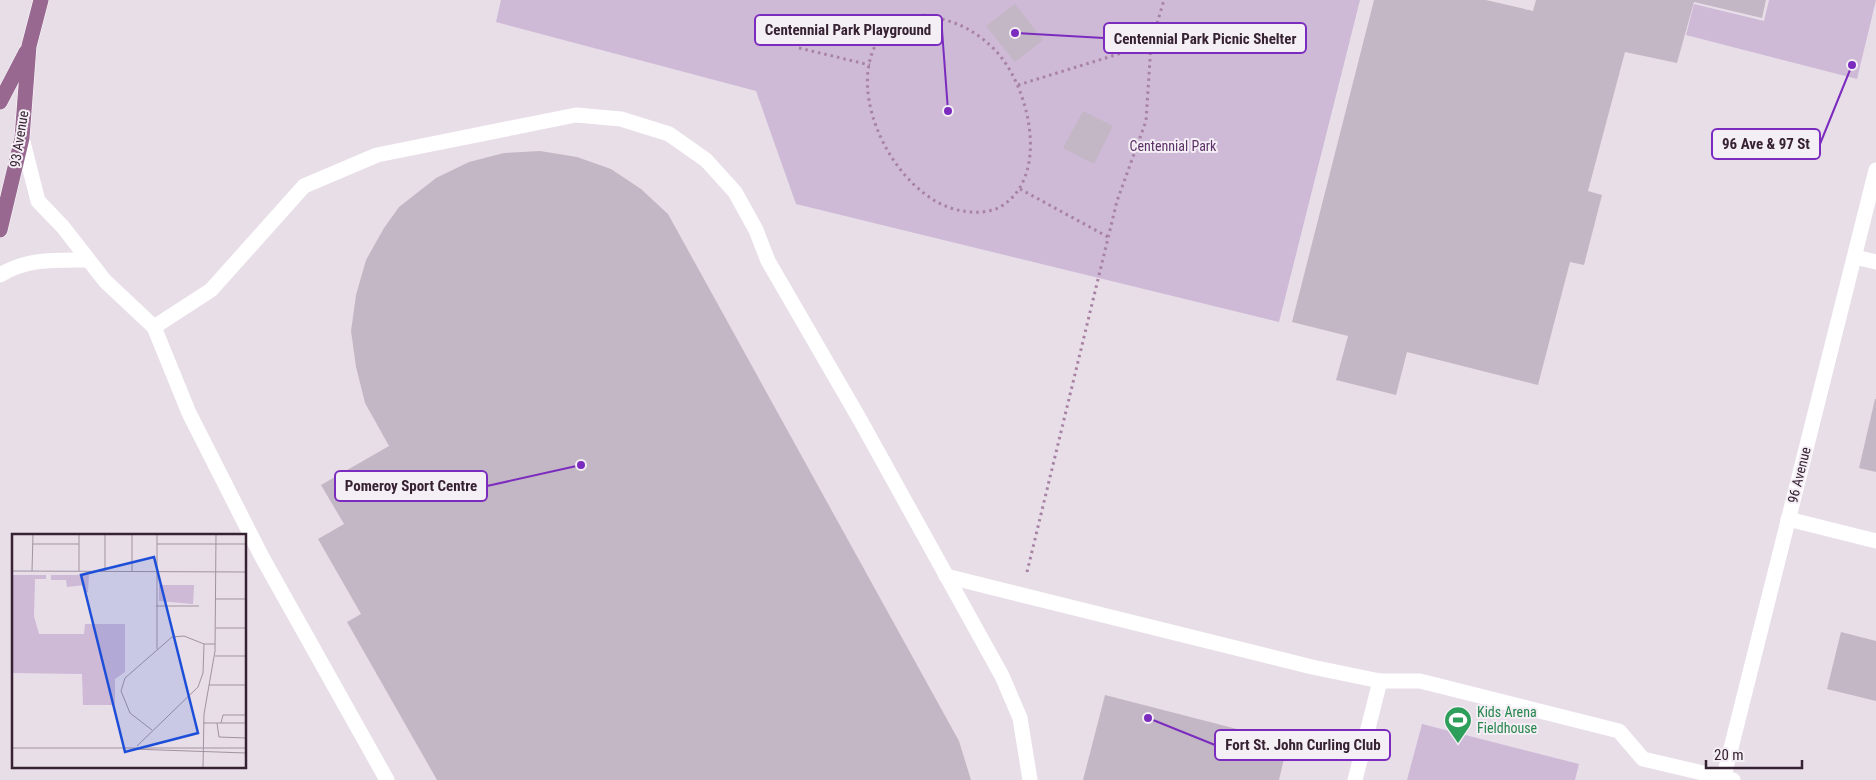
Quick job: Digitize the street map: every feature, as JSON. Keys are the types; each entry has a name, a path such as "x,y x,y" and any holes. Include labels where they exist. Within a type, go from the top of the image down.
{"main road":[{"name":"93 Avenue","path":"0,230 22,138 29,46 41,0"},
{"name":"93 Avenue","path":"0,102 29,46"}],"street":[{"path":"154,327 211,290 304,186 377,156 576,115 621,118 669,134 706,160 735,192 756,230 768,261 859,418 1002,676 1020,718 1030,780"},
{"path":"22,138 38,201 63,227 105,281 154,327 189,413 262,557 387,780"},
{"name":"96 Avenue","path":"1726,779 1788,519 1876,170"},
{"path":"1855,257 1876,262"},
{"path":"0,275 14,266 39,260 88,260"},
{"path":"1788,519 1876,541"},
{"path":"946,576 1380,681 1420,681 1619,731 1643,759 1726,779"},
{"path":"1355,780 1380,681"}],"path":[{"path":"1022,595 1110,238 1117,201 1146,121 1152,44 1164,0"},
{"path":"923,15 949,19 972,31 994,50 1018,85 1027,110 1030,140 1027,169 1020,189 999,207 976,213 952,210 929,199 906,178 890,157 879,134 871,110 869,91 870,65 883,35 898,20 923,15"},
{"path":"1018,85 1152,44"},
{"path":"798,48 870,65"},
{"path":"1020,189 1110,238"}],"green space":[{"name":"Centennial Park","path":"501,0 1360,0 1279,322 796,204 756,91 496,22"},
{"path":"1769,0 1876,0 1857,79 1686,35 1694,4 1764,21"},
{"name":"Kids Arena Fieldhouse","path":"1422,724 1579,764 1575,780 1407,780"}],"building":[{"path":"1374,0 1486,0 1533,11 1536,0 1766,0 1762,18 1694,2 1677,63 1625,52 1588,191 1602,195 1584,265 1570,262 1538,385 1407,352 1396,395 1336,380 1348,336 1292,322"},
{"path":"1015,4 1043,40 1015,62 986,26"},
{"path":"1083,111 1113,126 1094,164 1063,148"},
{"path":"540,151 577,157 611,169 641,189 668,214 959,741 971,780 437,780 347,622 361,614 318,539 344,524 321,485 389,446 365,403 356,367 351,331 356,295 366,260 384,228 399,207 436,178 469,162 504,153"},
{"path":"1876,399 1876,472 1859,468"},
{"path":"1841,632 1876,641 1876,701 1827,689"},
{"path":"1105,695 1288,742 1279,780 1083,780"}],"place":[{"name":"Centennial Park Picnic Shelter","path":"1015,33"},
{"name":"96 Ave & 97 St","path":"1852,65"},
{"name":"Centennial Park Playground","path":"948,111"},
{"name":"Pomeroy Sport Centre","path":"581,465"},
{"name":"Fort St. John Curling Club","path":"1148,718"},
{"name":"Kids Arena Fieldhouse","path":"1458,744"}]}
